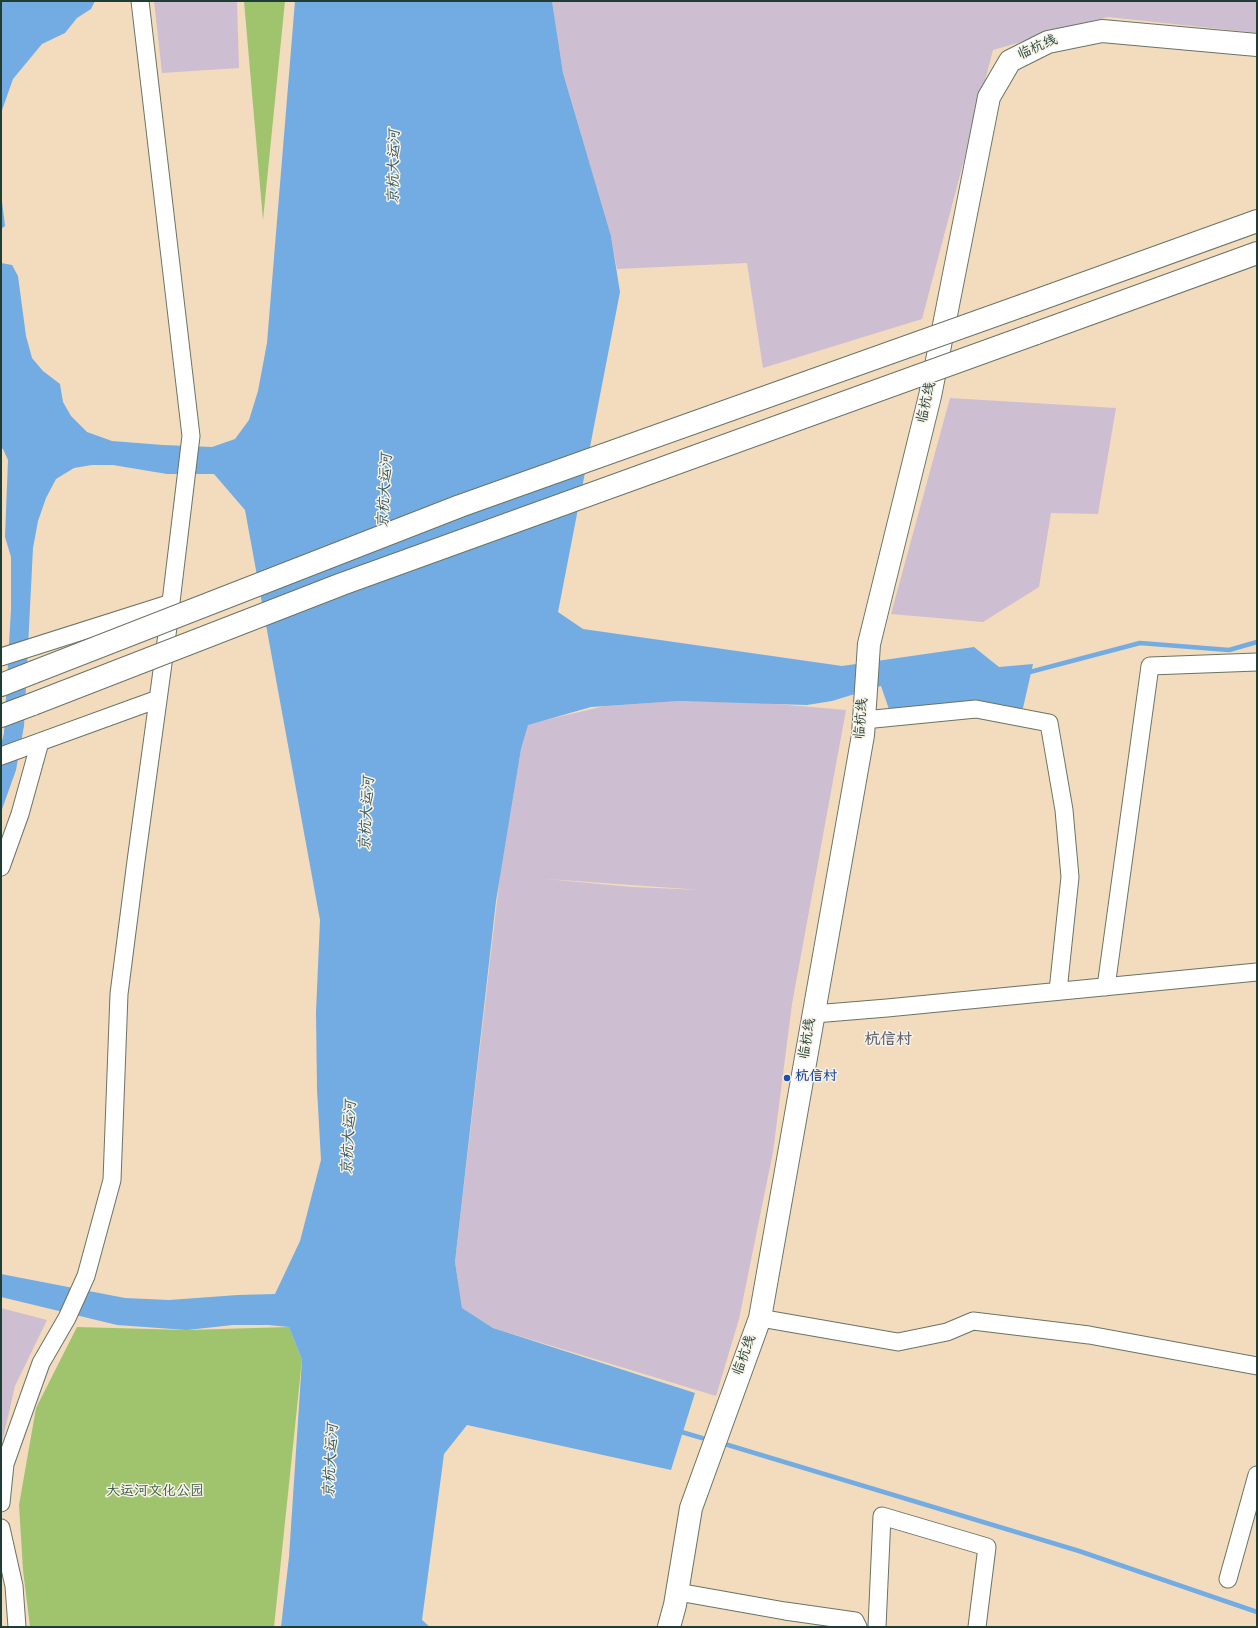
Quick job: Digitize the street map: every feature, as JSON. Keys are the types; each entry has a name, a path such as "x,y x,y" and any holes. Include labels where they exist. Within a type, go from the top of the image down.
{"main road":[{"name":"临杭线","path":"669,1627 678,1592 691,1508 760,1318 863,736 869,644 930,396 989,97 1010,61 1048,42 1102,31 1257,45"},
{"path":"1,684 460,506 1257,221"},
{"path":"1,716 342,584 1257,253"}],"street":[{"path":"1,1503 5,1464 41,1363 67,1318 86,1276 112,1180 119,994 171,603 191,436 140,1"},
{"path":"5,656 171,603"},
{"path":"1106,986 1150,666 1257,662"},
{"path":"1,756 158,699"},
{"path":"864,720 976,709 1049,724 1064,810 1070,877 1058,991"},
{"path":"1,867 20,814 40,742"},
{"path":"814,1014 1257,972"},
{"path":"760,1318 898,1342 946,1332 973,1321 1089,1334 1257,1366"},
{"path":"1228,1579 1257,1475"},
{"path":"877,1627 882,1516 987,1547 977,1627"},
{"path":"1,1528 14,1586 17,1627"},
{"path":"678,1592 785,1611 855,1621 858,1627"}],"shaded area":[{"path":"154,1 237,1 239,68 162,73"},
{"path":"552,1 1257,1 1257,33 1108,17 993,50 922,319 763,368 747,263 617,269 611,236 563,73"},
{"path":"950,398 1116,408 1098,514 1051,513 1039,587 983,622 891,614"},
{"path":"679,701 764,703 846,710 792,1004 773,1152 739,1319 716,1396 493,1328 462,1308 455,1262 500,875 521,749 528,724 605,706","holes":["546,879 701,890 632,887"]},
{"path":"1,1308 47,1320 15,1386 1,1447"}],"green space":[{"path":"244,1 285,1 263,220"},
{"name":"大运河文化公园","path":"77,1327 187,1330 289,1327 302,1360 274,1627 30,1627 23,1570 19,1505 36,1408"}],"water":[{"path":"1,1 95,1 91,9 77,18 65,33 42,44 13,79 1,113"},
{"name":"京杭大运河","path":"295,1 552,1 563,73 611,236 620,292 558,612 583,629 842,666 974,647 999,667 1033,664 1023,708 890,712 881,686 832,701 807,705 679,701 591,707 528,725 521,749 496,901 455,1262 462,1308 493,1328 695,1393 671,1470 467,1425 444,1454 422,1620 430,1627 281,1627 289,1557 302,1360 289,1327 268,1325 233,1325 187,1330 117,1325 1,1297 1,1274 125,1298 169,1300 275,1294 300,1241 321,1160 317,1089 316,1012 320,920 245,510 214,474 167,474 113,465 92,465 74,468 56,479 46,498 38,521 33,548 24,726 16,770 1,812 1,745 4,733 11,609 11,557 5,537 8,460 3,449 1,448 1,263 12,265 18,276 26,336 32,358 43,371 60,384 63,402 71,416 87,432 112,441 163,445 212,447 235,439 249,420 258,391 267,343"},
{"path":"1,193 5,226 1,229"}],"waterway":[{"path":"1026,673 1140,643 1229,650 1257,642"},
{"path":"678,1431 702,1438"},
{"path":"728,1445 1079,1551 1257,1612"}],"place":[{"name":"杭信村","path":"787,1078"}],"district":[{"name":"杭信村","path":"888,1042"}]}
